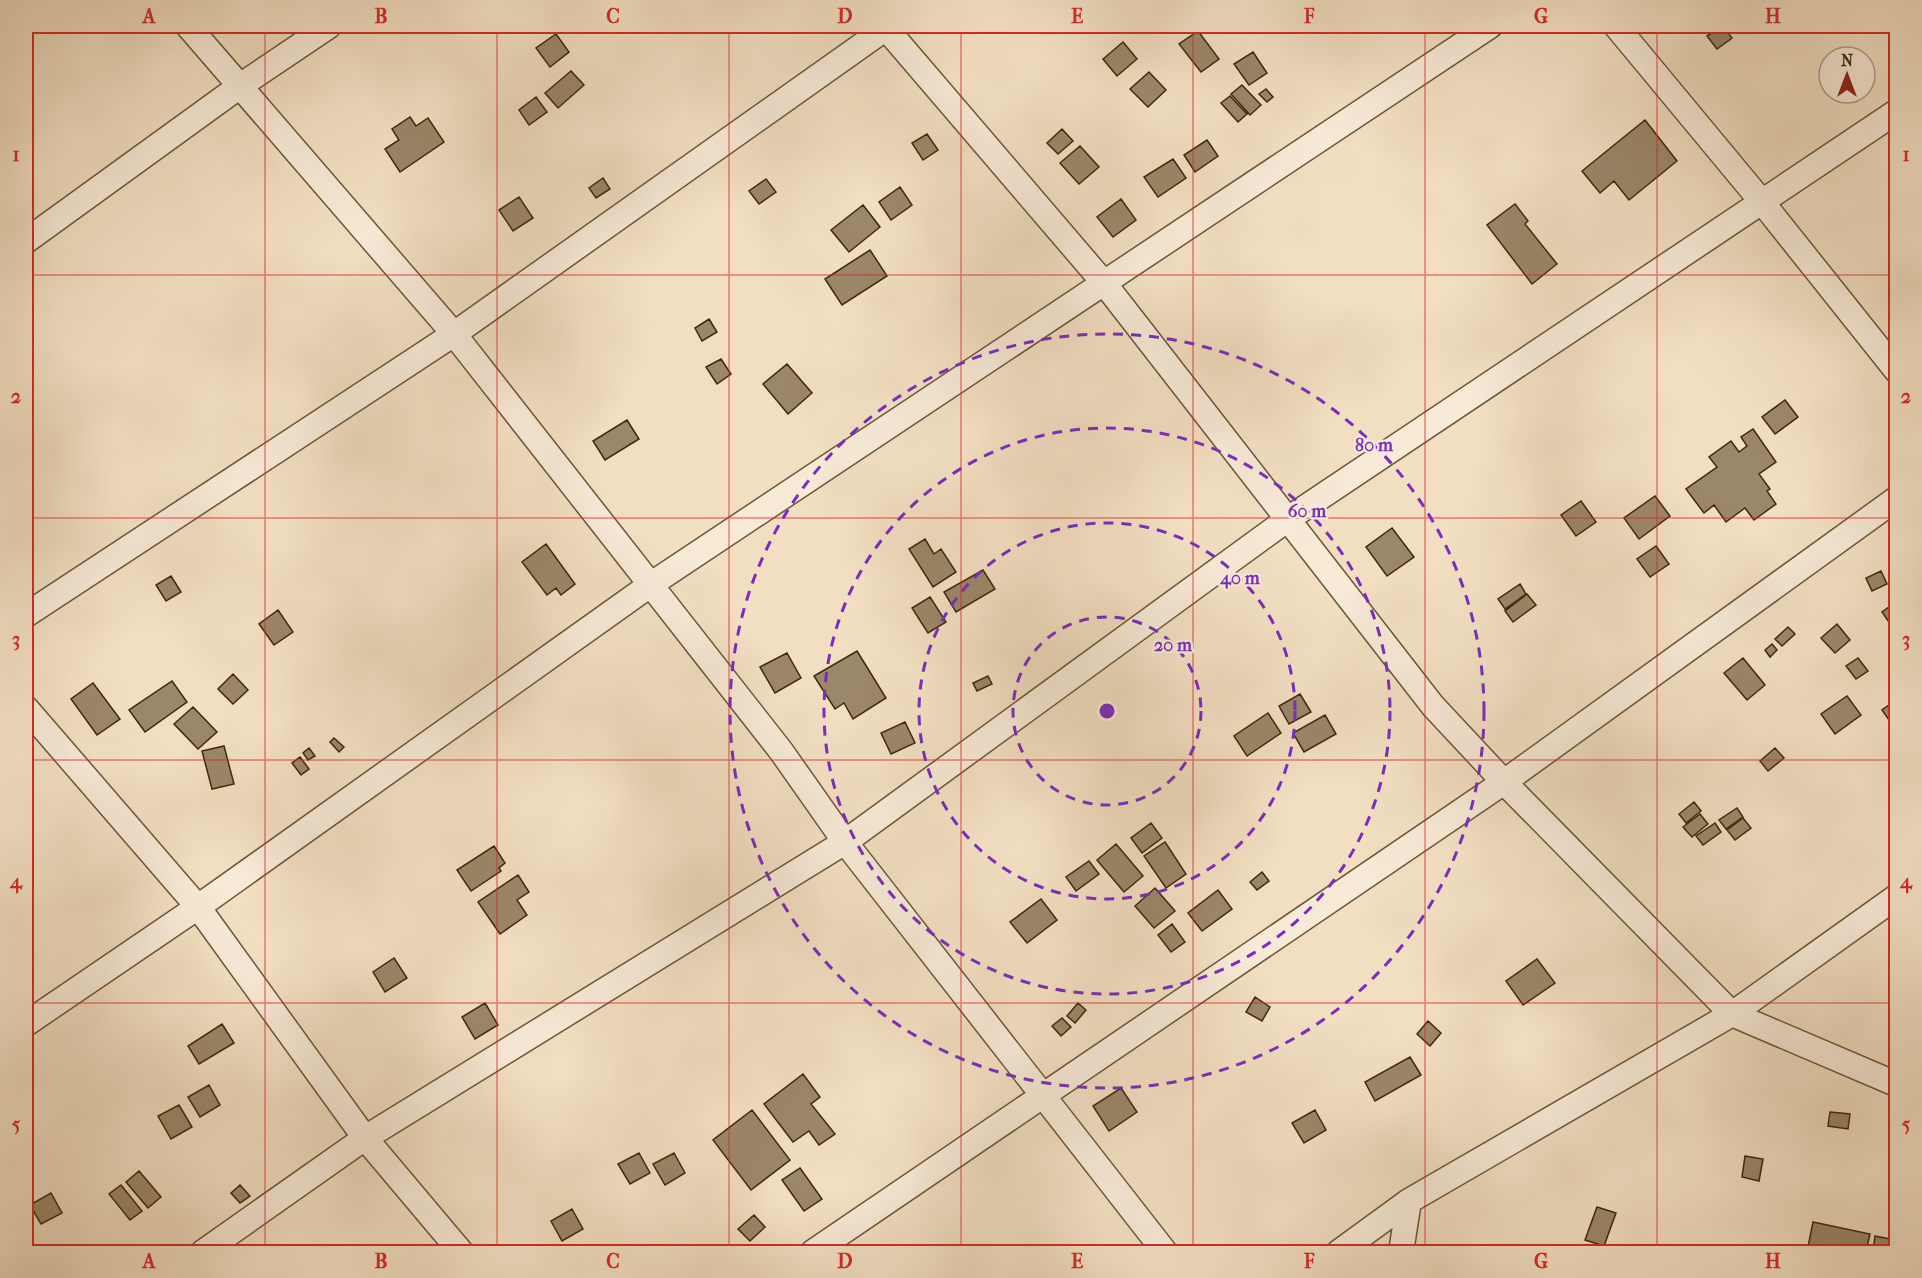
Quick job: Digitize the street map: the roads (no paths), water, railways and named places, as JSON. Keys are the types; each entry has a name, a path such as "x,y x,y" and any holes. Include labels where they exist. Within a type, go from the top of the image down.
{"street":[{"path":"188,26 454,334 781,751 845,843 1165,1252"},
{"path":"26,241 240,86 329,26"},
{"path":"26,615 454,334 886,26 1104,283 1433,705 1504,782 1732,1014 1896,1084"},
{"path":"26,1024 198,907 650,585 1490,26"},
{"path":"1616,26 1762,202 1896,370"},
{"path":"203,1252 365,1138 845,843 1288,519 1896,111"},
{"path":"813,1252 1504,782 1896,499"},
{"path":"26,708 198,907 365,1138 461,1252"},
{"path":"1339,1252 1409,1201 1732,1014 1896,897"},
{"path":"1401,1252 1409,1201"}]}
